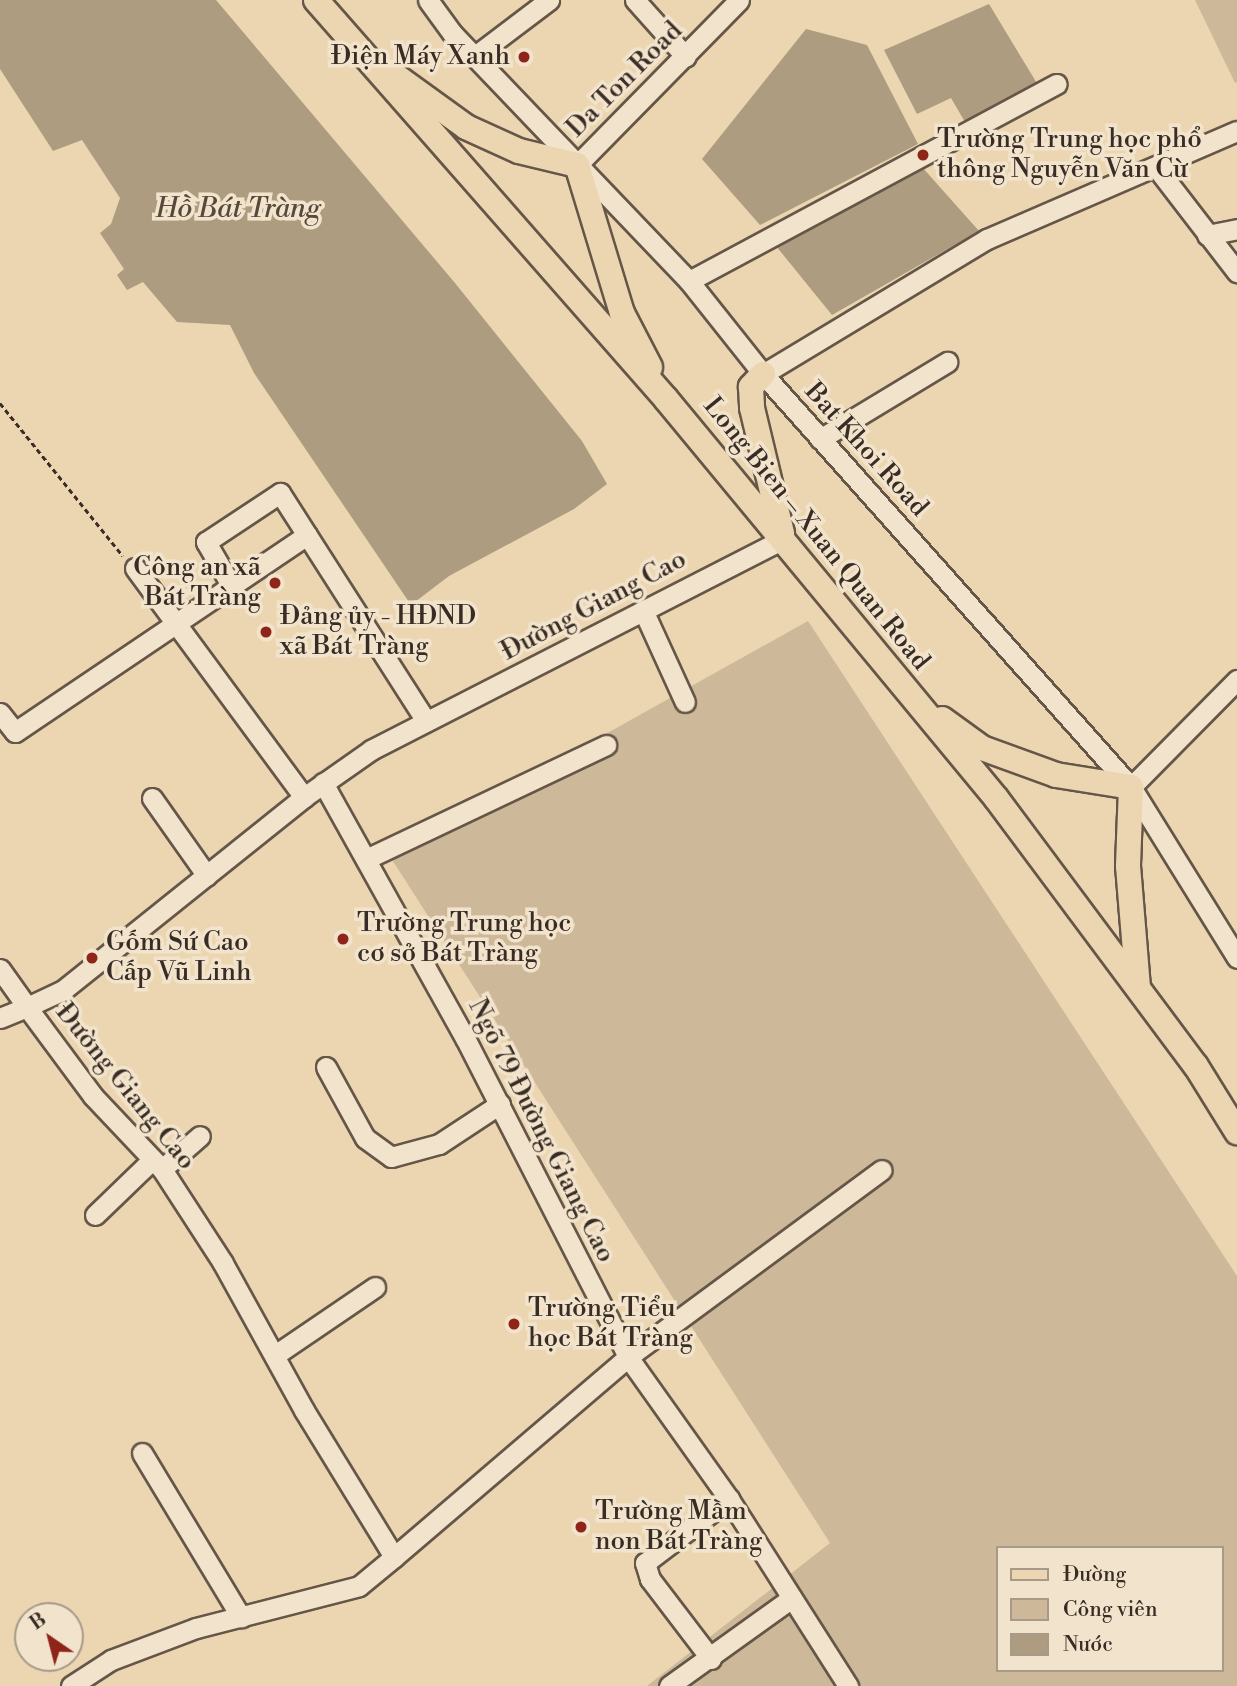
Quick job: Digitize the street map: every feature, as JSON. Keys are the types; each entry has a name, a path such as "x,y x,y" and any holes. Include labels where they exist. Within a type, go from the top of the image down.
{"main road":[{"name":"Long Bien – Xuan Quan Road","path":"316,0 666,399 996,798 1138,988 1237,1132"},
{"path":"352,43 466,127 519,151 577,165 622,313 666,399"},
{"path":"763,374 751,387 752,408 784,539"},
{"path":"912,698 982,748 1056,775 1131,787 1128,866 1138,988"}],"street":[{"name":"Bat Khoi Road","path":"428,0 475,56 689,281 763,374 1131,787 1237,957"},
{"path":"475,56 549,0"},
{"path":"635,0 686,57"},
{"name":"Da Ton Road","path":"577,165 686,57 739,0"},
{"path":"689,281 1057,84"},
{"path":"763,374 987,239 1237,131"},
{"path":"1156,167 1237,272"},
{"path":"1207,235 1237,229"},
{"path":"820,439 947,362"},
{"path":"231,585 206,542 281,493 426,721"},
{"path":"0,713 15,732 307,535"},
{"name":"Đường Giang Cao","path":"394,1557 275,1355 157,1165 93,1096 27,1007 62,991 304,797 371,750 784,539"},
{"path":"135,568 177,621 304,797"},
{"path":"643,610 685,702"},
{"path":"1131,787 1237,681"},
{"path":"366,859 607,745"},
{"name":"Ngõ 79 Đường Giang Cao","path":"323,783 500,1104 628,1357 729,1499 848,1686"},
{"path":"152,798 207,877"},
{"path":"0,969 27,1007 0,1018"},
{"path":"326,1067 365,1138 391,1157 439,1144 500,1104"},
{"path":"94,1215 157,1165 200,1136"},
{"path":"71,1686 111,1660 196,1628 359,1586 628,1357 882,1170"},
{"path":"275,1355 374,1287"},
{"path":"142,1453 241,1617"},
{"path":"711,1659 650,1578 645,1563 729,1499"},
{"path":"669,1686 711,1659 792,1598"}],"path":[{"path":"0,403 99,532 135,568"}],"green space":[{"path":"1195,0 1237,0 1235,83"},
{"path":"808,621 1237,1276 1237,1686 647,1686 830,1543 389,855"}],"water":[{"name":"Hồ Bát Tràng","path":"0,0 216,0 455,283 582,441 607,484 574,509 449,576 411,605 254,373 230,325 177,322 143,282 127,290 117,275 124,269 100,233 111,224 120,198 82,140 53,151 0,69"},
{"path":"989,4 1038,85 965,122 951,98 917,114 884,50"},
{"path":"806,29 867,45 918,144 760,225 702,159"},
{"path":"922,167 979,231 832,315 776,246"}],"place":[{"name":"Điện Máy Xanh","path":"524,57"},
{"name":"Trường Trung học phổ thông Nguyễn Văn Cừ","path":"923,155"},
{"name":"Công an xã Bát Tràng","path":"275,583"},
{"name":"Đảng ủy - HĐND xã Bát Tràng","path":"266,632"},
{"name":"Trường Trung học cơ sở Bát Tràng","path":"343,939"},
{"name":"Gốm Sứ Cao Cấp Vũ Linh","path":"92,958"},
{"name":"Trường Tiểu học Bát Tràng","path":"514,1324"},
{"name":"Trường Mầm non Bát Tràng","path":"581,1527"}]}
